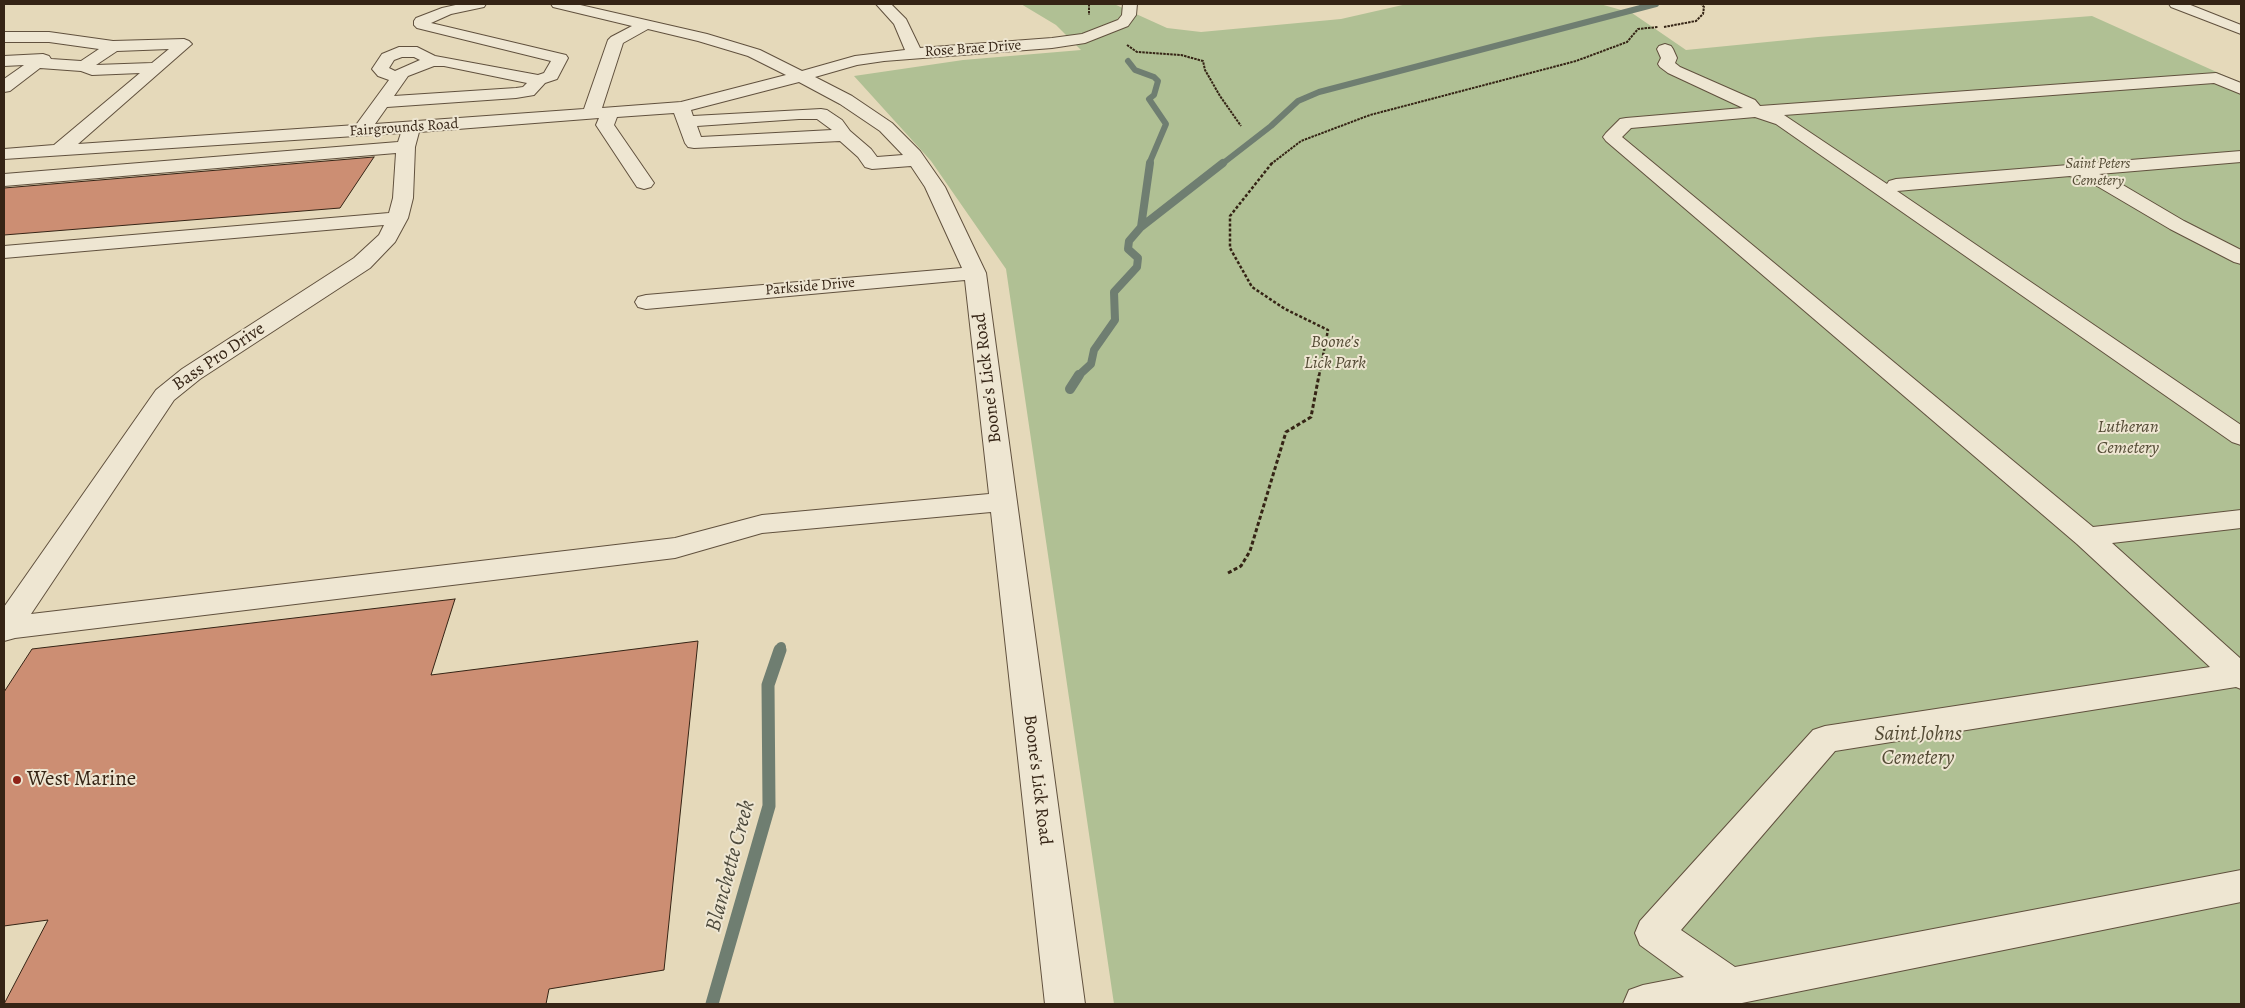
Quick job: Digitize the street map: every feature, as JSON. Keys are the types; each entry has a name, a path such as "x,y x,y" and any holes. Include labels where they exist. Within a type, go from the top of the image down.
{"street":[{"path":"381,102 516,93 528,91 539,80 551,76 560,58 422,25 421,21 447,11 479,4"},
{"name":"Boone's Lick Road","path":"558,4 702,36 754,53 846,100 886,128 916,160 935,187 975,273 1065,1004"},
{"path":"883,4 902,22 914,53"},
{"name":"Rose Brae Drive","path":"801,76 855,61 914,53 1052,43 1085,38 1123,23 1129,15 1130,4"},
{"path":"2176,4 2241,30"},
{"path":"591,114 616,40 647,24"},
{"path":"4,38 49,37 113,46 184,44 58,151"},
{"path":"84,66 113,46"},
{"path":"1665,49 1669,58 1666,64 1674,70 1748,104 1756,112 1782,120 1890,188 2241,156"},
{"path":"4,61 43,59 4,87"},
{"path":"361,131 402,73 432,61 444,61 539,80"},
{"path":"37,63 84,66 92,70 155,68"},
{"name":"Fairgrounds Road","path":"4,154 361,131 409,137 591,114 689,111 801,76"},
{"path":"2240,676 2087,537 1612,137 1626,123 1756,112 2216,78 2241,89"},
{"path":"846,100 689,111 694,143 844,135 865,153 872,163 916,160"},
{"path":"1784,110 1890,188 2241,437"},
{"path":"610,113 605,125 644,183"},
{"path":"4,180 409,137"},
{"name":"Bass Pro Drive","path":"4,629 165,395 191,374 362,263 388,238 398,218 403,198 409,137"},
{"path":"2071,170 2104,182 2177,226 2241,258"},
{"path":"4,252 398,218"},
{"name":"Parkside Drive","path":"646,302 975,273"},
{"path":"4,629 674,548 762,524 1003,502"},
{"path":"2087,537 2241,519"},
{"path":"1730,987 1654,933 1825,739 2240,676"},
{"path":"1643,1004 2241,886"}],"path":[{"path":"1228,573 1241,566 1250,551 1286,432 1311,417 1328,330 1285,308 1252,287 1230,248 1230,216 1250,189 1274,161 1301,142 1370,115 1576,61 1627,42 1638,30 1696,21 1703,14 1704,7 1701,4"},
{"path":"1127,45 1137,52 1181,55 1203,61 1205,70 1220,96 1241,126"}],"green space":[{"path":"1021,4 1114,4 1167,28 1201,32 1341,19 1407,4 1600,4 1632,13 1686,50 1818,37 2092,16 2241,83 2241,1004 1114,1004 1006,269 931,161 854,76 963,60 1081,50 1056,25"}],"building":[{"path":"374,157 340,208 4,235 4,188"},
{"path":"455,599 431,675 698,641 664,970 549,989 546,1004 4,1004 48,920 4,926 4,692 32,649"}],"waterway":[{"path":"1222,164 1271,126 1298,101 1319,92 1656,4"},
{"name":"Blanchette Creek","path":"1128,61 1135,70 1154,77 1158,81 1154,95 1149,99 1166,124 1149,164"},
{"name":"Blanchette Creek","path":"1141,227 1150,163"},
{"path":"1141,227 1223,163"},
{"name":"Blanchette Creek","path":"1079,375 1091,364 1094,350 1115,320 1114,292 1137,267 1138,258 1128,249 1129,241 1141,227"},
{"name":"Blanchette Creek","path":"1070,389 1079,375"},
{"name":"Blanchette Creek","path":"779,652 781,647"},
{"name":"Blanchette Creek","path":"712,1004 769,806 768,685 780,650"}],"place":[{"name":"West Marine","path":"17,780"}],"park label":[{"name":"Saint Peters Cemetery","path":"2098,172"},
{"name":"Boone's Lick Park","path":"1335,353"},
{"name":"Lutheran Cemetery","path":"2128,438"},
{"name":"Saint Johns Cemetery","path":"1918,747"}]}
